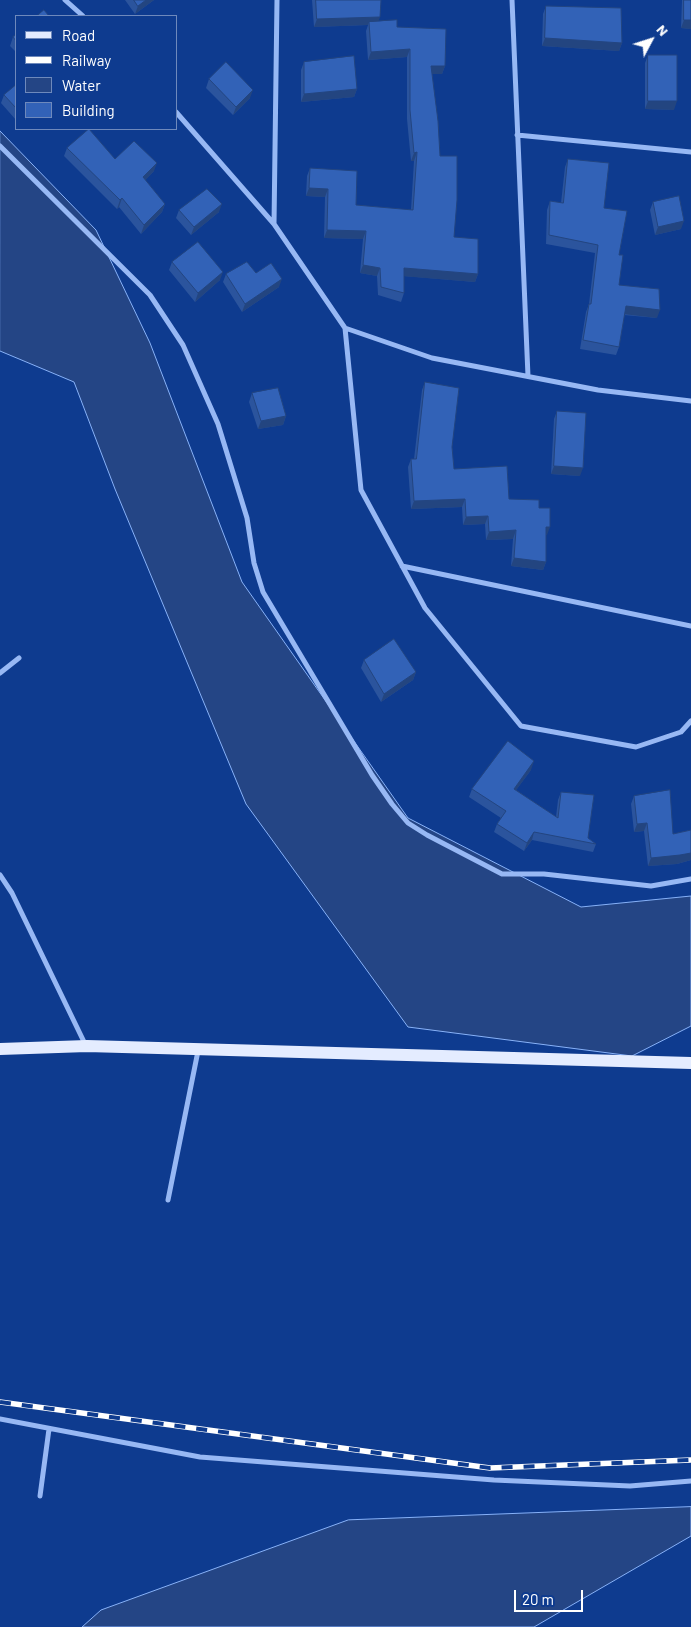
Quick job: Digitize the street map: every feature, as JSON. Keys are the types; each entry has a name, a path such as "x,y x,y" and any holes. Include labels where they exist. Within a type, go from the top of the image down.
{"main road":[{"path":"0,1049 87,1046 691,1063"}],"street":[{"path":"65,0 82,15"},
{"path":"274,224 277,0"},
{"path":"512,0 528,376"},
{"path":"178,114 274,224 345,328 361,490 425,608 521,726 636,748 681,732 691,722"},
{"path":"517,135 691,152"},
{"path":"0,146 150,295 183,345 218,424 247,518 254,563 263,592 372,776 408,823 502,874 544,874 651,886 691,879"},
{"path":"345,328 432,358 598,390 691,401"},
{"path":"402,566 691,626"},
{"path":"0,673 18,658"},
{"path":"0,875 12,893 87,1046"},
{"path":"168,1200 198,1050"},
{"path":"0,1419 200,1457 494,1480 630,1486 691,1481"},
{"path":"40,1496 49,1429"}],"water":[{"path":"0,131 96,230 150,343 242,582 408,818 581,907 691,896 691,1026 632,1056 408,1027 246,804 115,489 74,382 0,351"},
{"path":"691,1507 691,1536 534,1627 82,1627 101,1610 348,1520"}],"building":[{"path":"134,0 146,0 138,6"},
{"path":"316,0 381,0 380,17 317,19"},
{"path":"684,0 691,0 691,20 684,20"},
{"path":"546,6 621,8 622,43 545,38"},
{"path":"44,10 48,15 38,15"},
{"path":"397,20 397,27 446,29 445,66 431,66 440,156 457,156 457,200 454,237 478,239 478,274 404,268 404,293 381,287 380,268 363,265 366,231 327,230 328,189 309,188 310,168 357,171 356,205 413,210 417,152 414,153 410,110 410,49 371,52 369,22"},
{"path":"648,55 677,55 677,101 648,101"},
{"path":"354,56 357,89 304,94 304,62"},
{"path":"226,62 253,90 236,107 209,79"},
{"path":"15,86 15,107 4,95"},
{"path":"90,130 115,159 134,141 157,163 143,177 165,204 144,225 122,198 120,200 67,148"},
{"path":"568,159 609,163 604,208 627,211 619,255 623,255 619,285 659,289 660,310 626,306 619,347 583,340 589,304 591,304 598,245 549,235 550,201 563,203"},
{"path":"207,189 222,204 194,227 179,210"},
{"path":"679,196 684,221 658,227 653,202"},
{"path":"198,242 223,272 198,293 172,262"},
{"path":"247,262 256,273 271,263 282,279 245,304 226,274"},
{"path":"425,382 459,388 452,447 454,469 507,466 509,499 539,500 539,508 550,508 550,527 546,527 546,562 514,558 516,530 489,532 488,516 466,517 465,499 414,501 411,459 416,459"},
{"path":"278,388 286,416 261,421 252,393"},
{"path":"557,411 586,413 583,468 554,466"},
{"path":"394,639 416,672 384,694 364,660"},
{"path":"508,741 534,761 514,789 558,818 561,792 594,795 588,838 596,844 534,832 527,843 497,824 506,811 472,789"},
{"path":"670,790 673,834 691,830 691,853 651,858 647,823 637,824 634,796"}],"railway":[{"path":"0,1402 490,1468 691,1460"}]}
